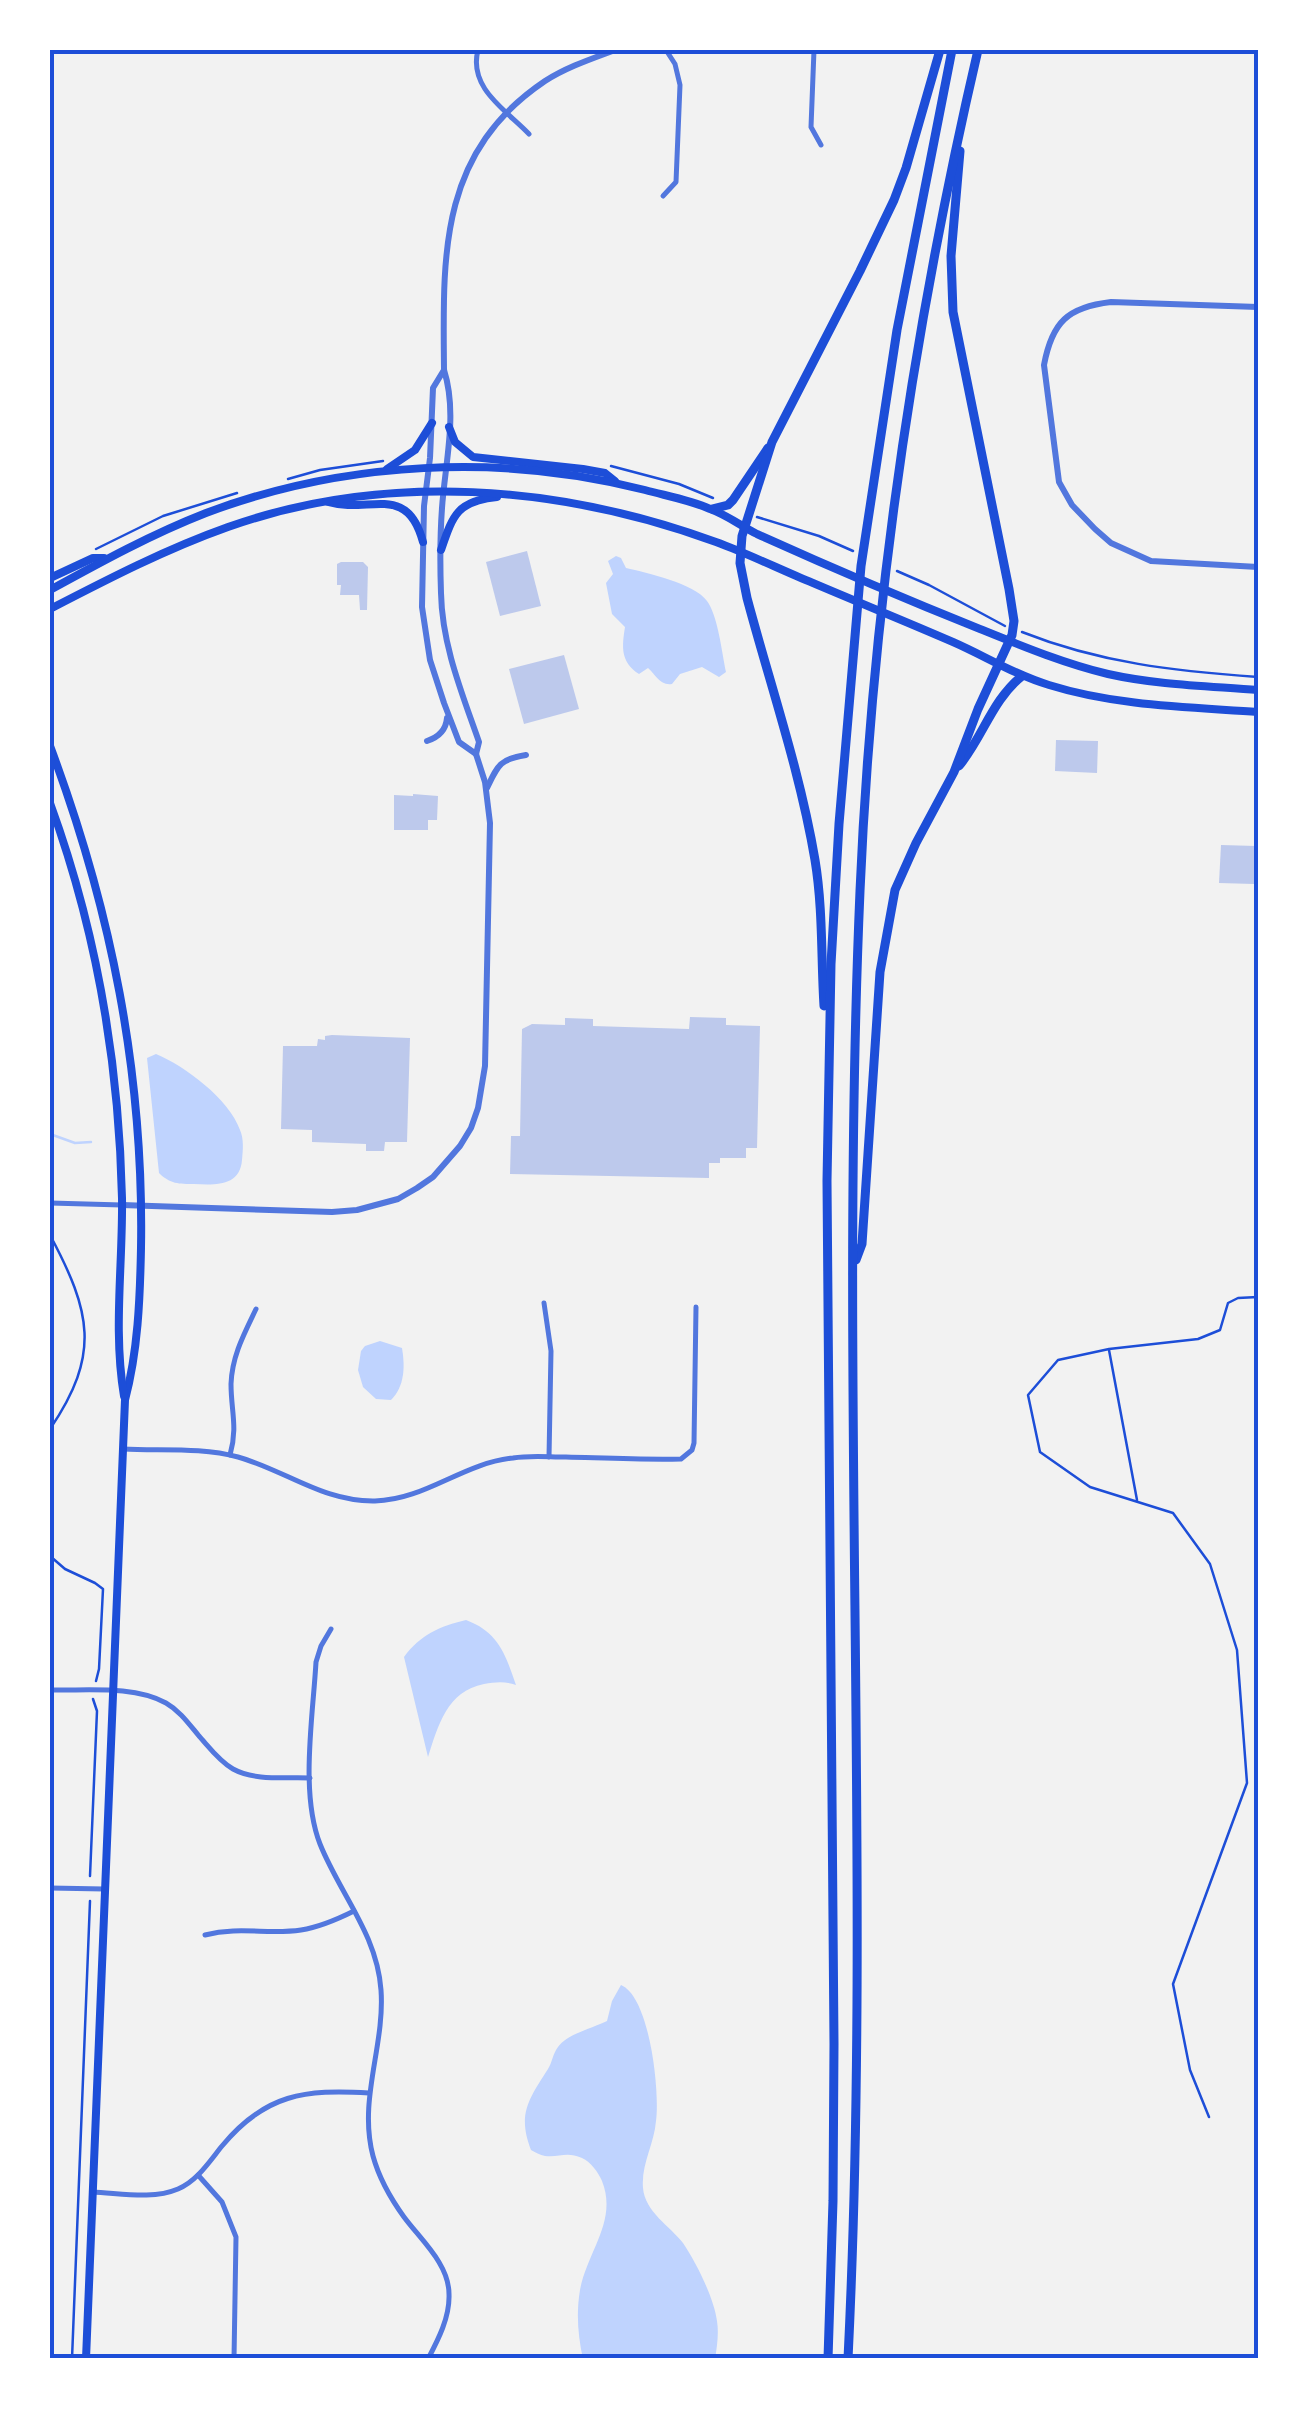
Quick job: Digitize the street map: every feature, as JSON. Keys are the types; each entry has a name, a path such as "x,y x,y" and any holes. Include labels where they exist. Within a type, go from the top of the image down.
{"highway":[{"path":"712,509 733,500 772,442 888,213 909,158 940,50"},
{"path":"828,2359 834,2083 827,1181 839,824 861,566 897,330 952,50"},
{"path":"848,2359 858,2050 854,1034 860,884 873,706 907,416 944,206 978,50"},
{"path":"854,1267 862,1244 875,1024 894,890 954,772 1014,629 953,312 951,256 961,123"},
{"path":"772,442 743,528 740,552 746,598 807,817 815,860 828,1065"},
{"path":"954,772 970,754 1003,694 1022,676"}],"main road":[{"path":"381,472 415,450 432,424"},
{"path":"449,427 455,442 472,457 605,473 619,484"},
{"path":"50,590 172,527 254,497 381,472 429,468 533,471 619,484 712,509 743,528 818,561 1052,658 1130,678 1258,690"},
{"path":"50,611 145,560 196,539 324,501 426,490 523,496 634,516 678,529 928,631 1049,686 1118,702 1258,712"},
{"path":"441,550 452,518 468,504 523,496"},
{"path":"324,501 341,506 399,506 415,520 424,542"},
{"path":"50,578 93,558 108,558"},
{"path":"50,746 84,841 117,969 136,1104 142,1206 140,1270 134,1367 125,1400"},
{"path":"50,803 82,908 101,994 114,1080 122,1205 120,1368 125,1400 86,2359"}],"street":[{"path":"478,50 481,85 529,134"},
{"path":"50,1204 357,1210 398,1199 433,1177 470,1128 485,1066 490,822 476,754 480,742 453,670 440,594 450,391 444,370 447,239 460,186 472,161 508,113 546,81 615,50"},
{"path":"662,196 676,182 680,85 675,64 666,50"},
{"path":"814,50 811,126 821,145"},
{"path":"1258,306 1094,304 1076,309 1054,333 1044,365 1058,482 1072,505 1095,529 1111,543 1151,561 1258,566"},
{"path":"444,370 433,388 422,606 430,660 447,712 459,742 476,754"},
{"path":"427,741 443,731 447,712"},
{"path":"486,789 502,762 526,755"},
{"path":"544,1302 551,1351 549,1457"},
{"path":"123,1449 230,1455 328,1495 377,1501 424,1491 467,1470 512,1458 681,1459 694,1443 696,1308"},
{"path":"230,1455 236,1425 232,1373 241,1338 256,1309"},
{"path":"331,1629 316,1662 310,1778 314,1823 378,1966 381,2017 368,2113 373,2156 390,2196 442,2267 450,2292 444,2321 428,2359"},
{"path":"50,1690 143,1694 179,1713 232,1769 263,1777 310,1778"},
{"path":"50,1888 104,1889"},
{"path":"205,1935 226,1930 299,1930 354,1911"},
{"path":"92,2192 158,2195 176,2190 198,2175 239,2127 274,2103 314,2092 369,2092"},
{"path":"198,2175 222,2202 236,2237 234,2359"}],"path":[{"path":"758,517 866,556"},
{"path":"883,564 999,625"},
{"path":"1025,633 1135,665 1258,678"},
{"path":"50,1236 76,1294 86,1342 78,1376 50,1429"},
{"path":"1209,2116 1190,2070 1173,1984 1248,1783 1237,1650 1210,1564 1173,1513 1090,1487 1040,1452 1028,1395 1058,1360 1109,1349 1198,1339 1220,1330 1228,1303 1258,1297"},
{"path":"1109,1349 1138,1501"},
{"path":"50,1556 103,1589 96,1681"},
{"path":"90,1876 97,1711 93,1699"},
{"path":"72,2359 90,1901"}],"water":[{"path":"616,556 626,568 681,584 707,601 717,625 726,672 719,677 702,667 680,674 668,684 648,668 639,674 628,664 623,641 625,627 612,614 606,583 613,574 608,561"},
{"path":"156,1054 205,1085 234,1118 243,1152 240,1169 231,1180 217,1184 179,1183 159,1173 147,1058"},
{"path":"380,1341 402,1348 403,1375 391,1400 376,1399 363,1387 358,1370 361,1351"},
{"path":"466,1620 493,1637 516,1685 484,1684 461,1694 446,1712 428,1757 404,1657 431,1632"},
{"path":"621,1985 639,2007 654,2068 656,2121 644,2171 645,2197 683,2243 704,2280 717,2321 715,2359 583,2359 578,2325 580,2290 604,2223 606,2196 600,2178 588,2162 571,2155 539,2154 531,2150 527,2137 527,2107 556,2049 574,2035 607,2021"}],"building":[{"path":"527,551 541,606 500,616 486,562"},
{"path":"363,562 368,567 367,610 360,610 359,595 340,595 337,564"},
{"path":"564,655 579,709 524,724 509,669"},
{"path":"1056,740 1098,741 1097,773 1055,771"},
{"path":"394,795 438,796 437,820 428,820 428,830 394,830"},
{"path":"1221,845 1256,846 1254,884 1219,883"},
{"path":"690,1017 726,1018 726,1025 760,1026 757,1148 746,1148 746,1158 720,1158 720,1163 709,1163 709,1178 510,1174 511,1136 520,1136 522,1029 532,1024 565,1025 565,1018 593,1019 593,1026 689,1029"},
{"path":"332,1035 410,1038 407,1142 385,1142 384,1151 366,1151 366,1144 312,1142 312,1130 281,1129 283,1046 317,1046 318,1039"}],"waterway":[{"path":"50,1134 75,1143 91,1142"}]}
